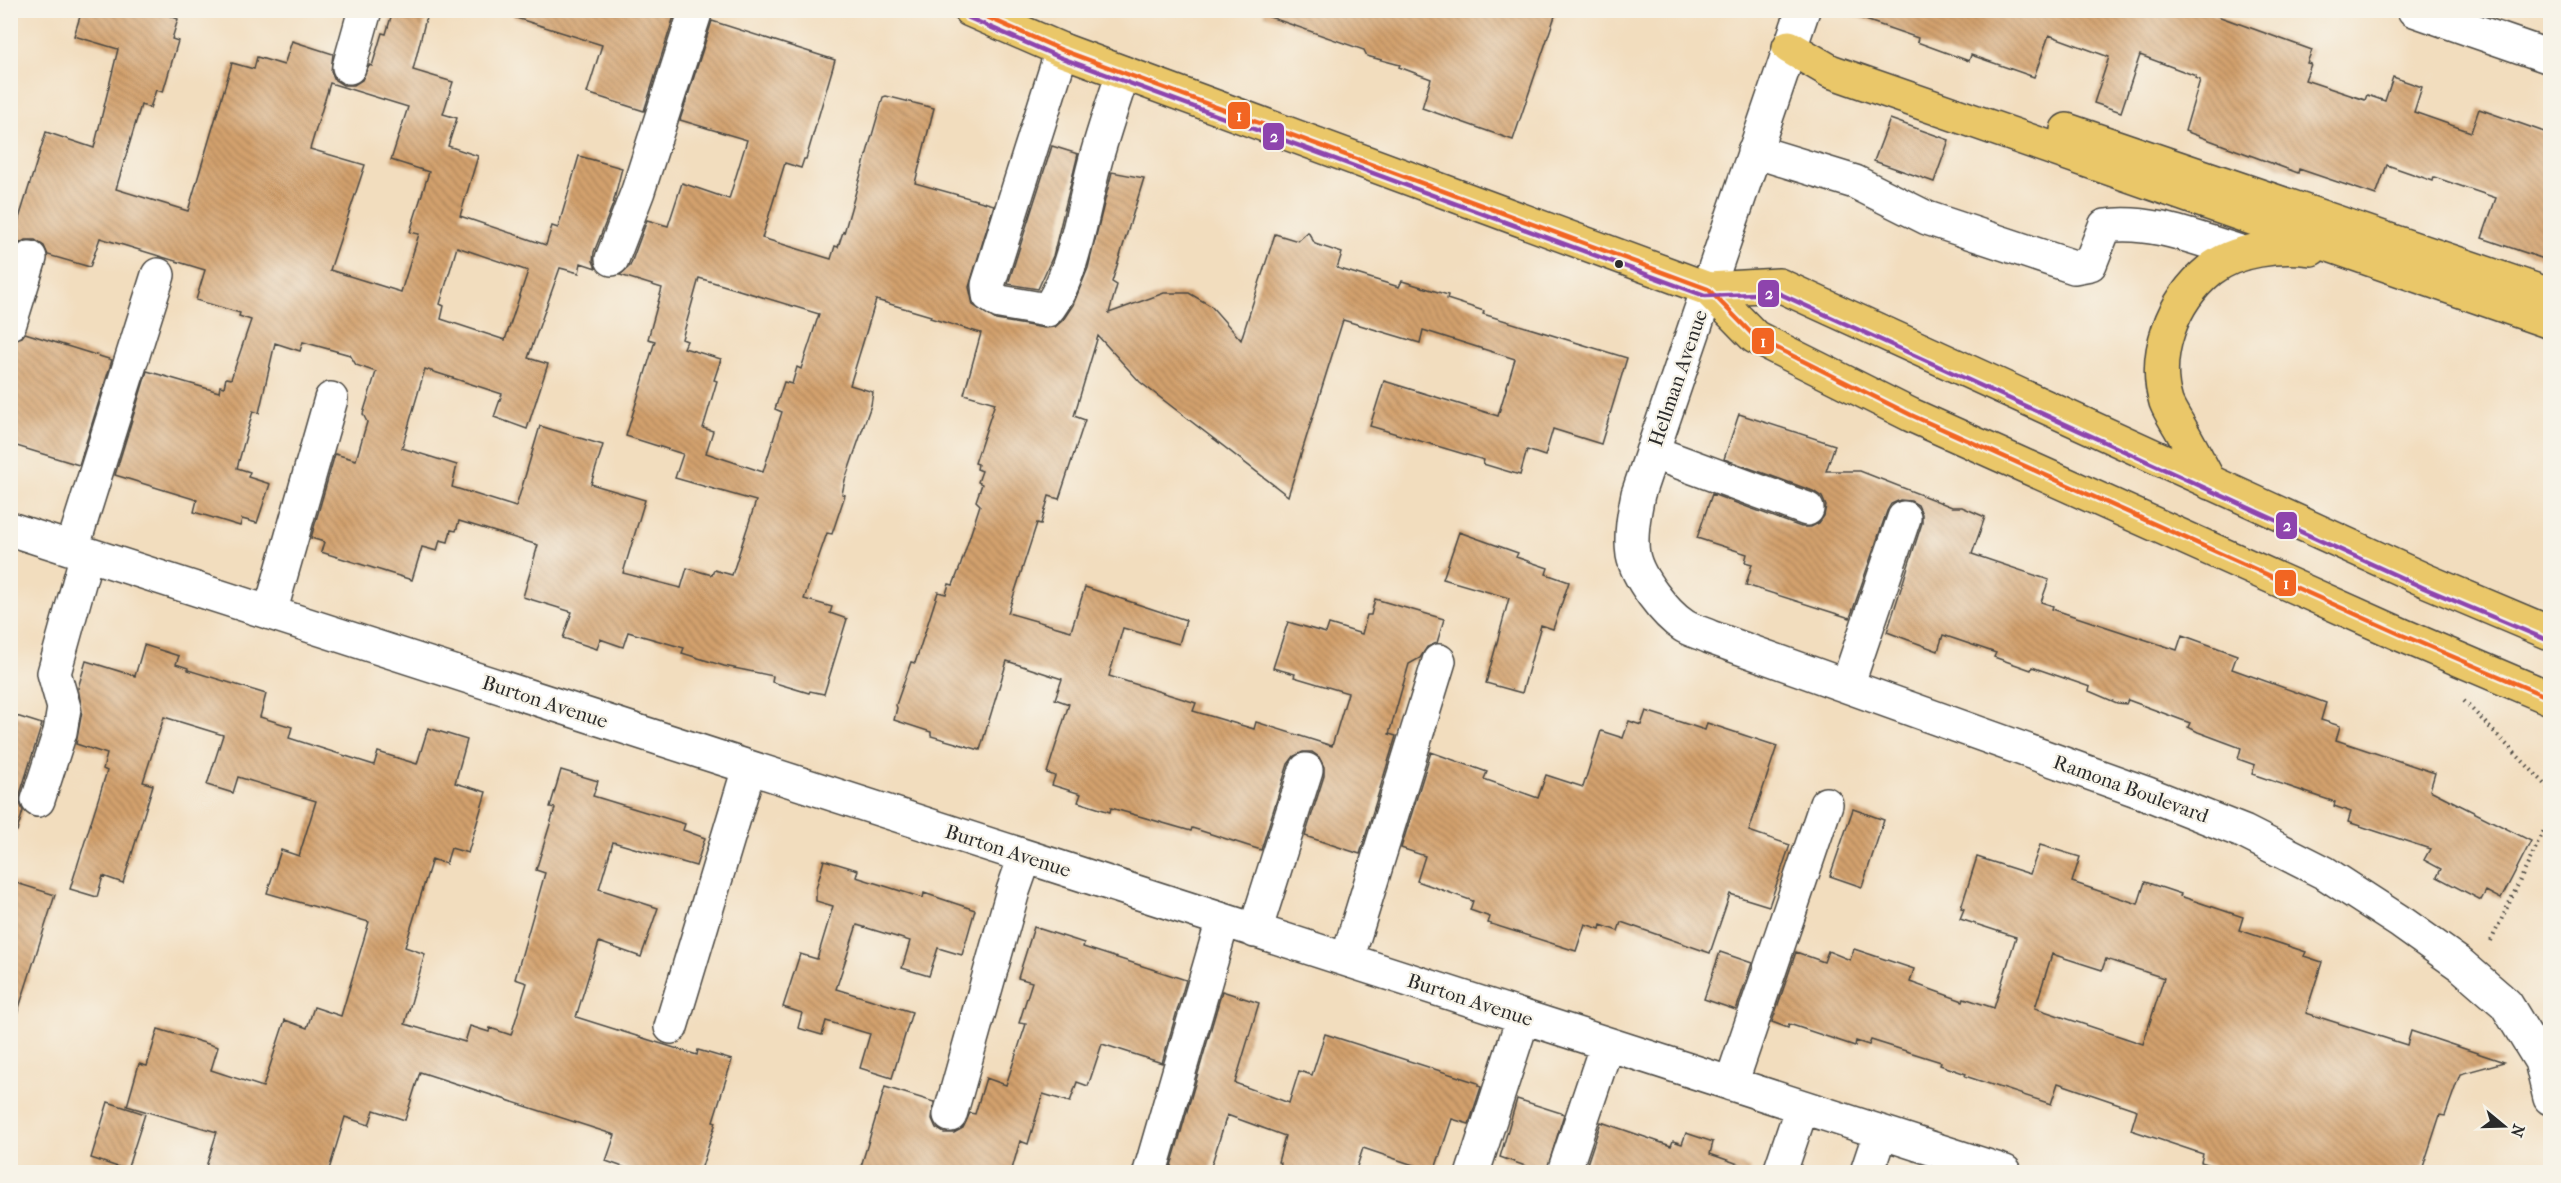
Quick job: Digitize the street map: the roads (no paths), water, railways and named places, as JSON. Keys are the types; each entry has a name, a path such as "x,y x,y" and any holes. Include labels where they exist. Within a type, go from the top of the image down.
{"main road":[{"path":"970,10 1062,50 1708,289 1779,285 2210,483 2550,633"},
{"path":"1789,47 1830,71 2550,322"},
{"path":"1789,47 1836,51 2550,296"},
{"path":"2210,483 2166,404 2161,375 2164,340 2182,301 2211,269 2244,253 2287,246 2352,254"},
{"path":"1708,289 1755,337 1911,415 2402,635 2550,698"}],"street":[{"path":"350,67 365,10"},
{"path":"612,259 638,191 696,10"},
{"name":"Hellman Avenue","path":"1641,577 1634,555 1633,522 1638,494 1803,10"},
{"path":"2414,10 2550,57"},
{"path":"1062,50 988,285 989,295 1000,302 1047,310 1056,299 1067,270 1094,164 1123,73"},
{"path":"1754,151 1855,182 1927,218 2074,267 2090,264 2105,226 2125,223 2165,229 2244,253"},
{"path":"10,323 30,258"},
{"path":"39,800 60,732 64,708 54,673 80,552 158,275"},
{"path":"270,613 331,399"},
{"path":"1652,452 1807,509"},
{"path":"1847,686 1904,518"},
{"name":"Burton Avenue","path":"10,529 2005,1173"},
{"name":"Ramona Boulevard","path":"1641,577 1654,596 1683,625 2148,794 2244,832 2325,873 2403,923 2461,965 2506,1004 2541,1061 2550,1098"},
{"path":"1347,960 1439,661"},
{"path":"671,1027 749,768"},
{"path":"1255,931 1306,770"},
{"path":"1731,1084 1826,804"},
{"path":"950,1115 1025,856"},
{"path":"1150,1173 1223,920"},
{"path":"1473,1173 1523,1018"},
{"path":"1564,1173 1607,1044"},
{"path":"1780,1173 1802,1107"},
{"path":"1866,1173 1880,1132"}]}
